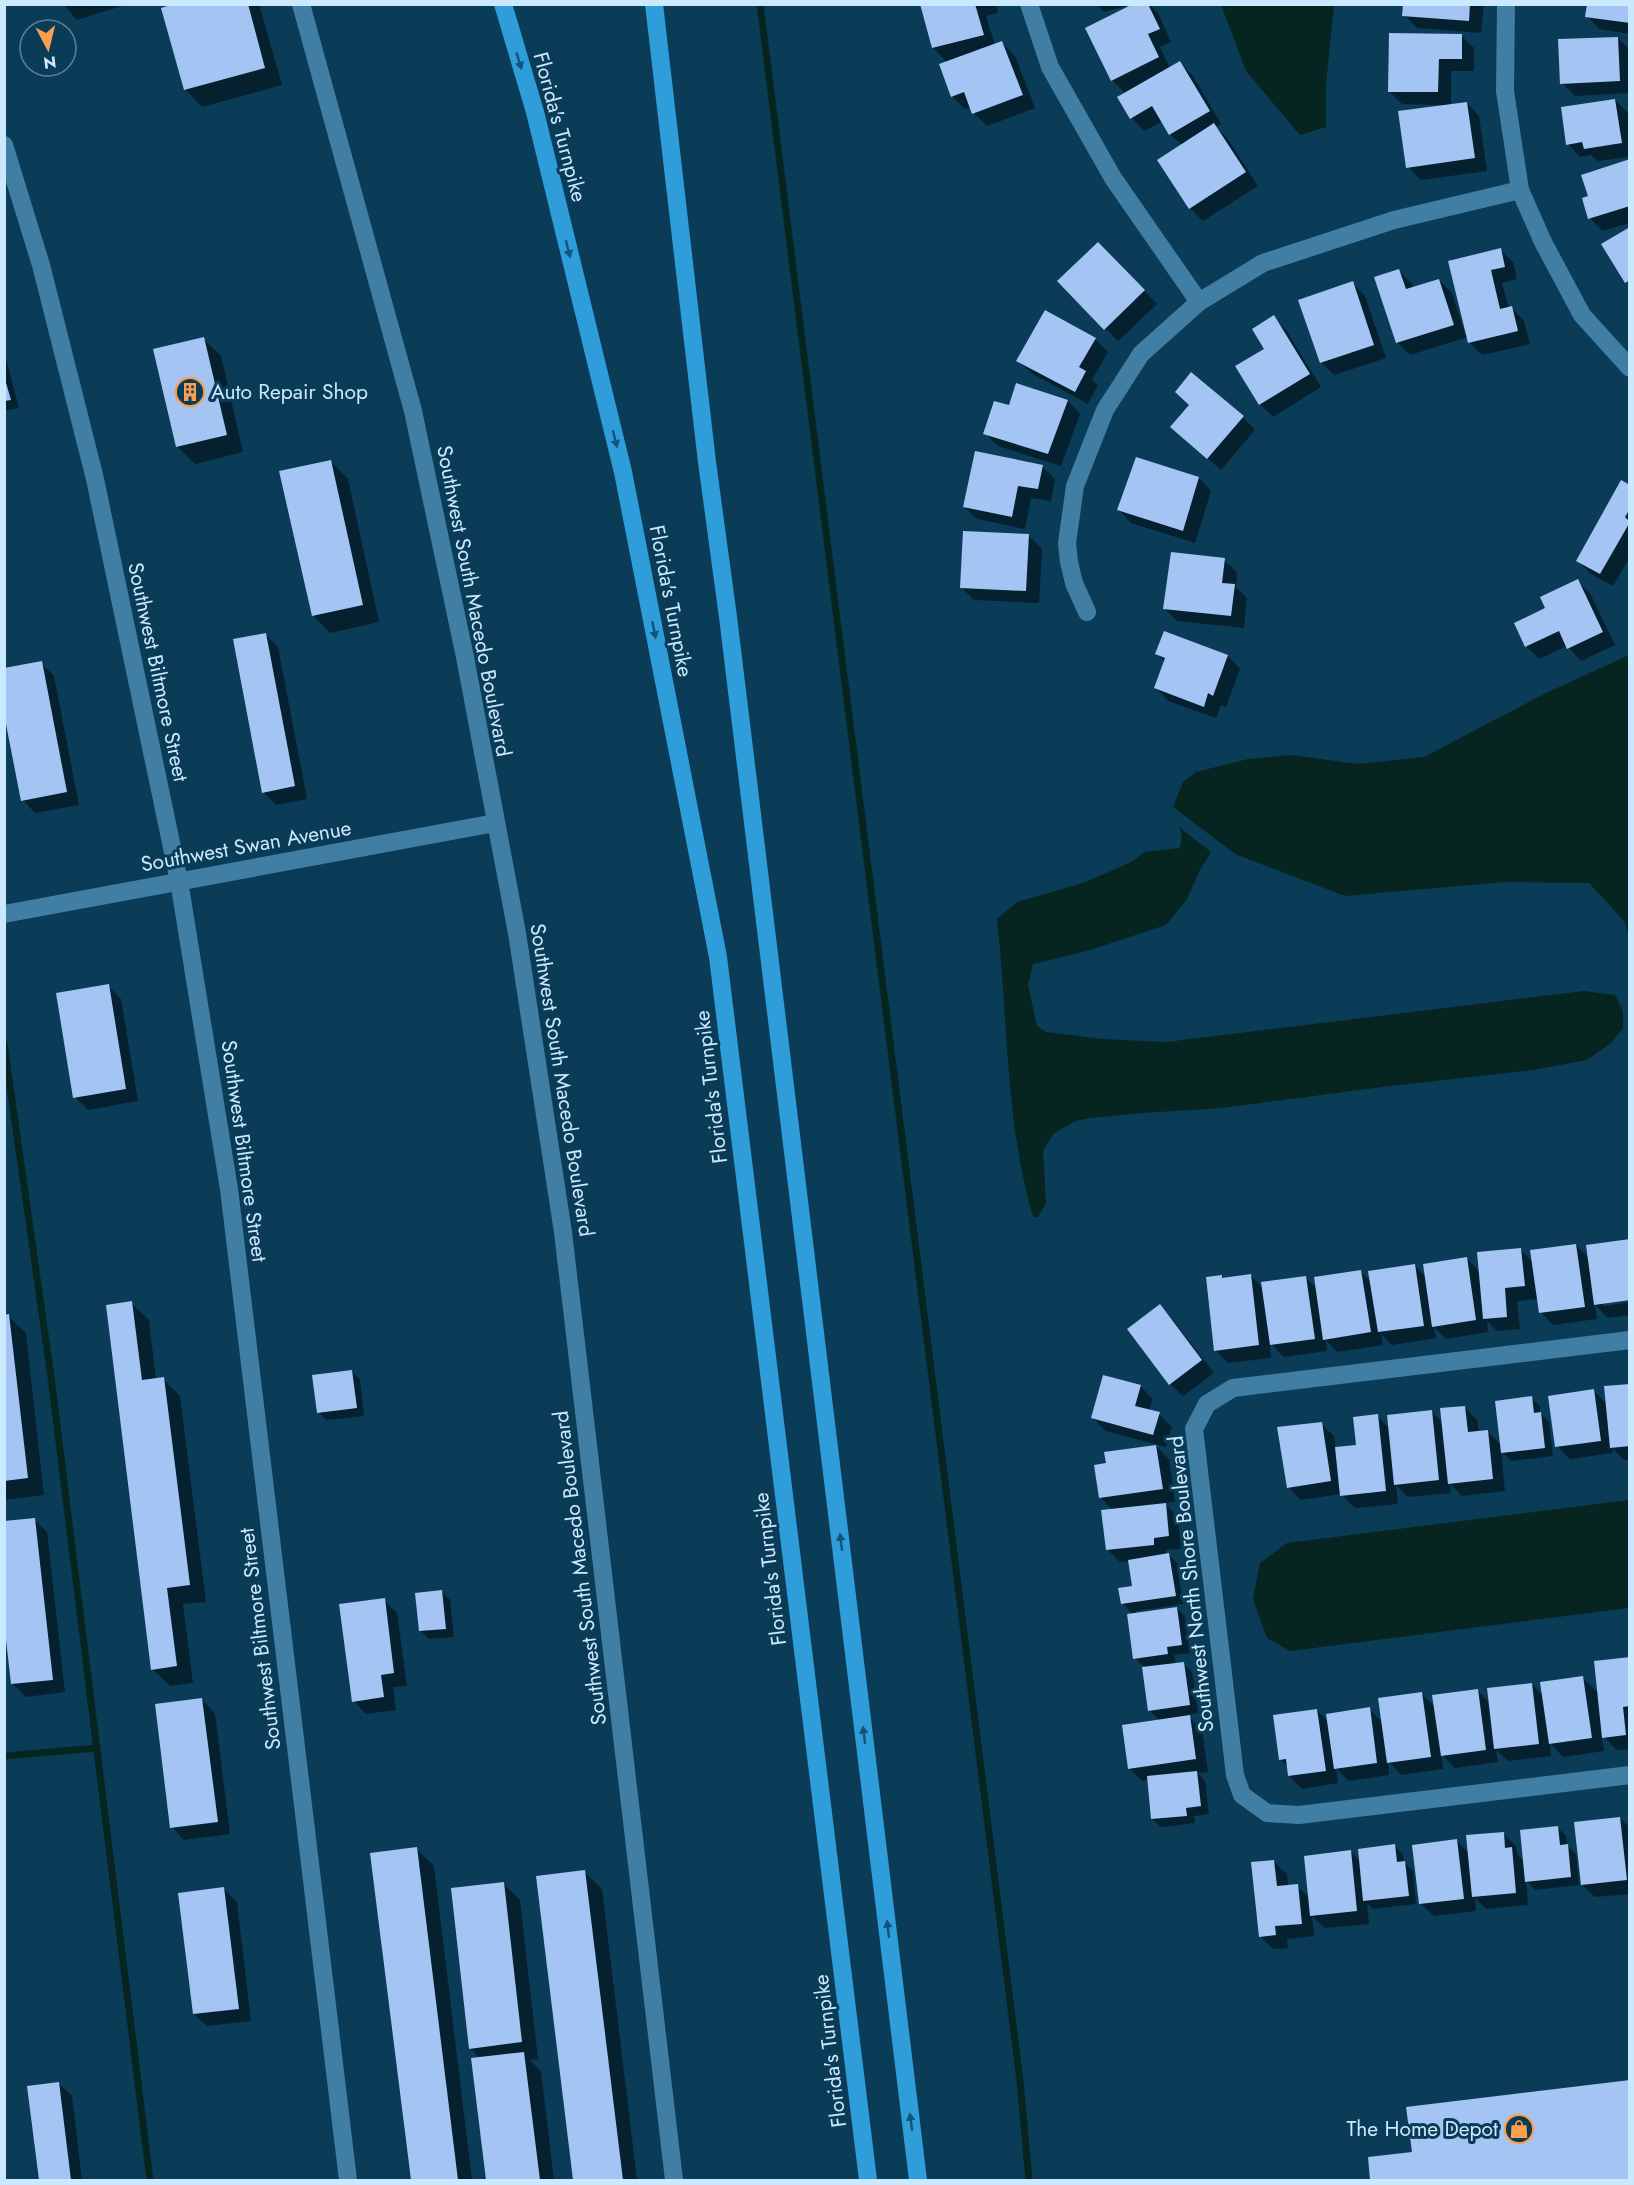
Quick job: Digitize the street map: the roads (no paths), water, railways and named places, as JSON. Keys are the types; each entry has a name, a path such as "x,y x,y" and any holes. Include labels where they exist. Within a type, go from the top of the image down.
{"highway":[{"name":"Florida's Turnpike","path":"503,4 535,112 623,472 718,957 868,2181"},
{"path":"654,4 707,462 731,641 918,2181"}],"street":[{"name":"Southwest South Macedo Boulevard","path":"301,4 413,411 465,657 517,933 563,1232 674,2181"},
{"path":"1029,4 1050,67 1113,178 1199,302"},
{"path":"1506,4 1505,91 1520,190 1543,242 1582,315 1629,368"},
{"name":"Southwest Biltmore Street","path":"4,145 41,265 95,479 179,882 229,1189 348,2181"},
{"path":"1087,612 1074,584 1067,543 1075,486 1105,410 1142,354 1199,302 1263,263 1394,220 1520,190"},
{"name":"Southwest Swan Avenue","path":"4,914 495,823"},
{"name":"Southwest North Shore Boulevard","path":"1629,1340 1233,1388 1207,1404 1194,1429 1235,1775 1242,1795 1267,1813 1299,1815 1629,1775"}],"waterway":[{"path":"760,4 1020,2081 1029,2180"},
{"path":"4,1044 51,1377 150,2180"},
{"path":"4,1756 97,1748"}],"place":[{"name":"Auto Repair Shop","path":"190,392"},
{"name":"The Home Depot","path":"1519,2129"}]}
